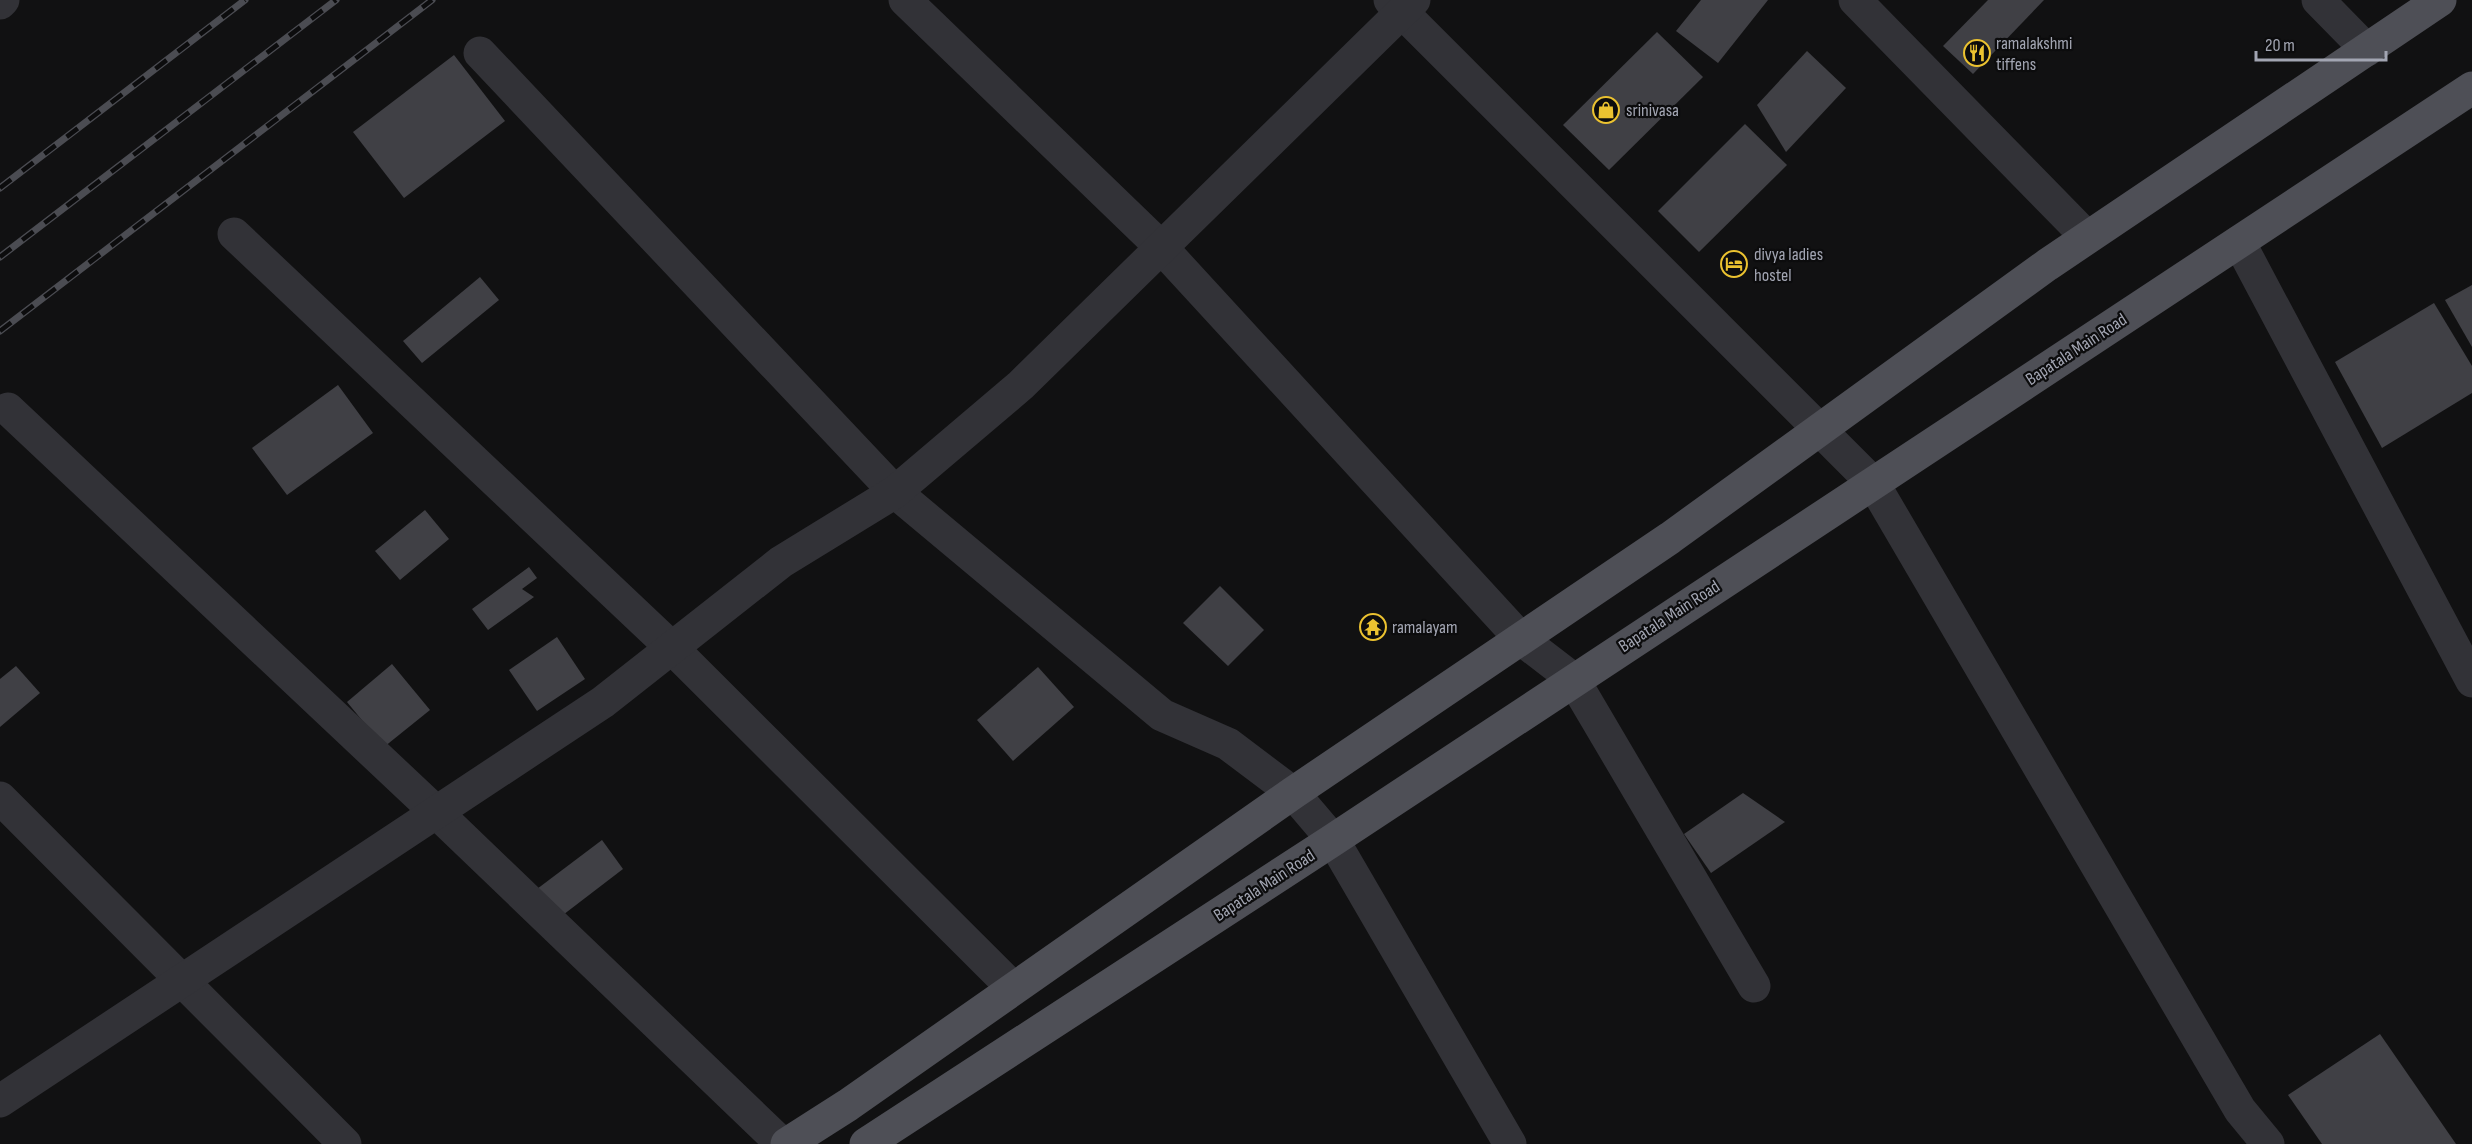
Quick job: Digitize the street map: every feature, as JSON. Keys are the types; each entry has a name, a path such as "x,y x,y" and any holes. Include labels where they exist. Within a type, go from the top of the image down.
{"main road":[{"path":"784,1144 1293,793 1670,538 2087,237 2440,0"},
{"name":"Bapatala Main Road","path":"866,1144 1333,840 1573,679 2240,242 2472,87"}],"street":[{"path":"905,0 1161,247 1521,639 1573,679 1754,986"},
{"path":"1855,0 2087,237"},
{"path":"2318,0 2367,50"},
{"path":"0,1101 603,702 781,562 895,492 1021,385 1402,4 1873,483 2240,1110 2268,1144"},
{"path":"480,53 895,492 1162,715 1228,744 1293,793 1333,840 1510,1144"},
{"path":"234,234 672,648 1013,988"},
{"path":"2240,242 2472,681"},
{"path":"8,409 784,1144"},
{"path":"0,798 345,1144"}],"building":[{"path":"1701,0 1768,0 1718,63 1676,31"},
{"path":"1988,0 2044,0 1973,74 1943,46"},
{"path":"1657,32 1703,77 1609,170 1563,125"},
{"path":"1807,51 1846,88 1786,152 1757,105"},
{"path":"454,55 505,121 404,198 353,132"},
{"path":"1745,124 1787,165 1699,252 1658,211"},
{"path":"480,277 499,300 422,363 403,341"},
{"path":"2472,285 2472,347 2445,300"},
{"path":"2434,303 2472,366 2472,393 2382,448 2335,362"},
{"path":"338,385 373,433 287,495 252,448"},
{"path":"425,510 449,539 400,580 375,551"},
{"path":"529,567 537,578 522,589 534,597 488,630 472,609"},
{"path":"1220,586 1264,630 1228,666 1183,623"},
{"path":"557,637 585,679 537,711 509,670"},
{"path":"392,664 430,710 384,747 347,702"},
{"path":"16,666 40,693 0,727 0,679"},
{"path":"1038,667 1074,707 1013,761 977,720"},
{"path":"1743,793 1785,822 1711,873 1684,834"},
{"path":"602,840 623,869 559,918 537,889"},
{"path":"2380,1034 2456,1144 2322,1144 2288,1095"}],"railway":[{"path":"0,188 245,0"},
{"path":"0,257 336,0"},
{"path":"0,331 432,0"}],"place":[{"name":"ramalakshmi tiffens","path":"1977,53"},
{"name":"srinivasa","path":"1606,110"},
{"name":"divya ladies hostel","path":"1734,264"},
{"name":"ramalayam","path":"1373,627"}]}
